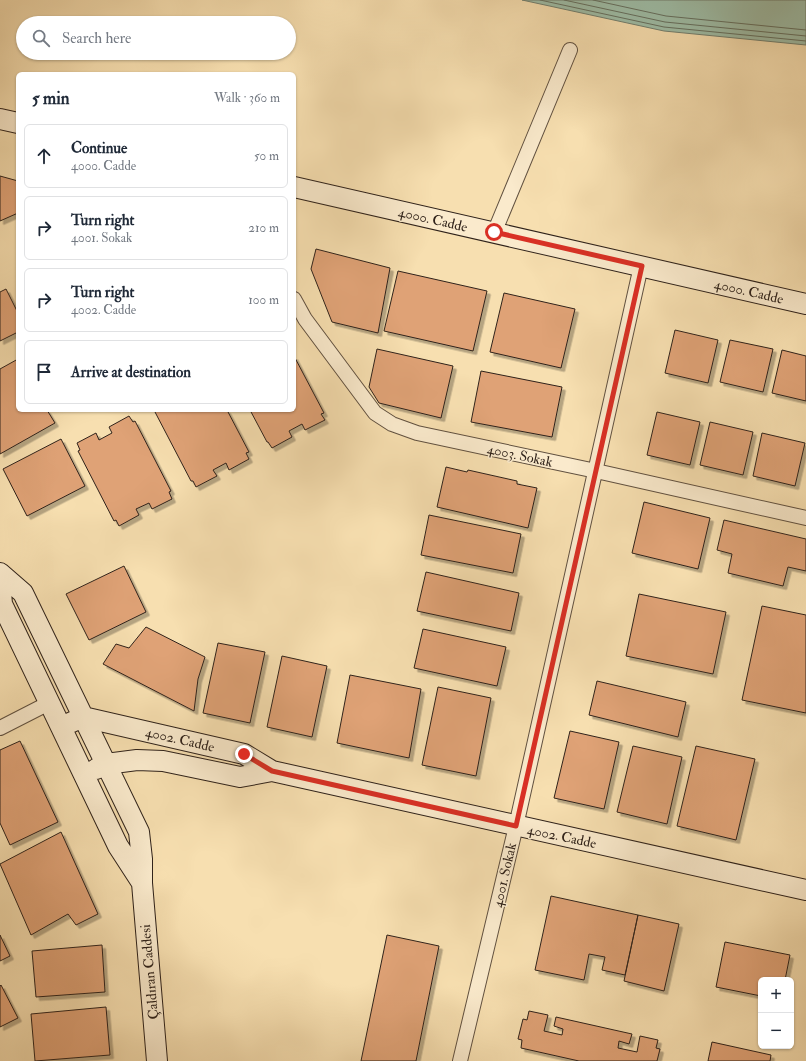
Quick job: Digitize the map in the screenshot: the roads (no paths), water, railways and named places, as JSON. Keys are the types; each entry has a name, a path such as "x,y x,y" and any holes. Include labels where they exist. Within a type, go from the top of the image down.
{"street":[{"path":"494,232 570,50"},
{"path":"0,119 16,123"},
{"name":"4000. Cadde","path":"296,187 806,304"},
{"name":"4001. Sokak","path":"460,1061 516,826 642,266"},
{"name":"4003. Sokak","path":"296,303 305,319 375,413 392,424 416,433 596,471 806,518"},
{"path":"0,574 23,593 106,764"},
{"path":"0,580 2,604 84,775"},
{"path":"0,728 49,703"},
{"path":"61,727 83,717"},
{"name":"4002. Cadde","path":"83,717 244,754 272,771 806,890"},
{"name":"4002. Cadde","path":"84,775 106,764 137,760 163,761 240,777 272,771"},
{"name":"Çaldıran Caddesi","path":"106,764 139,832 157,1061"},
{"name":"Çaldıran Caddesi","path":"84,775 118,846 142,883"}],"water":[{"path":"522,0 806,0 806,45 664,31"}]}
